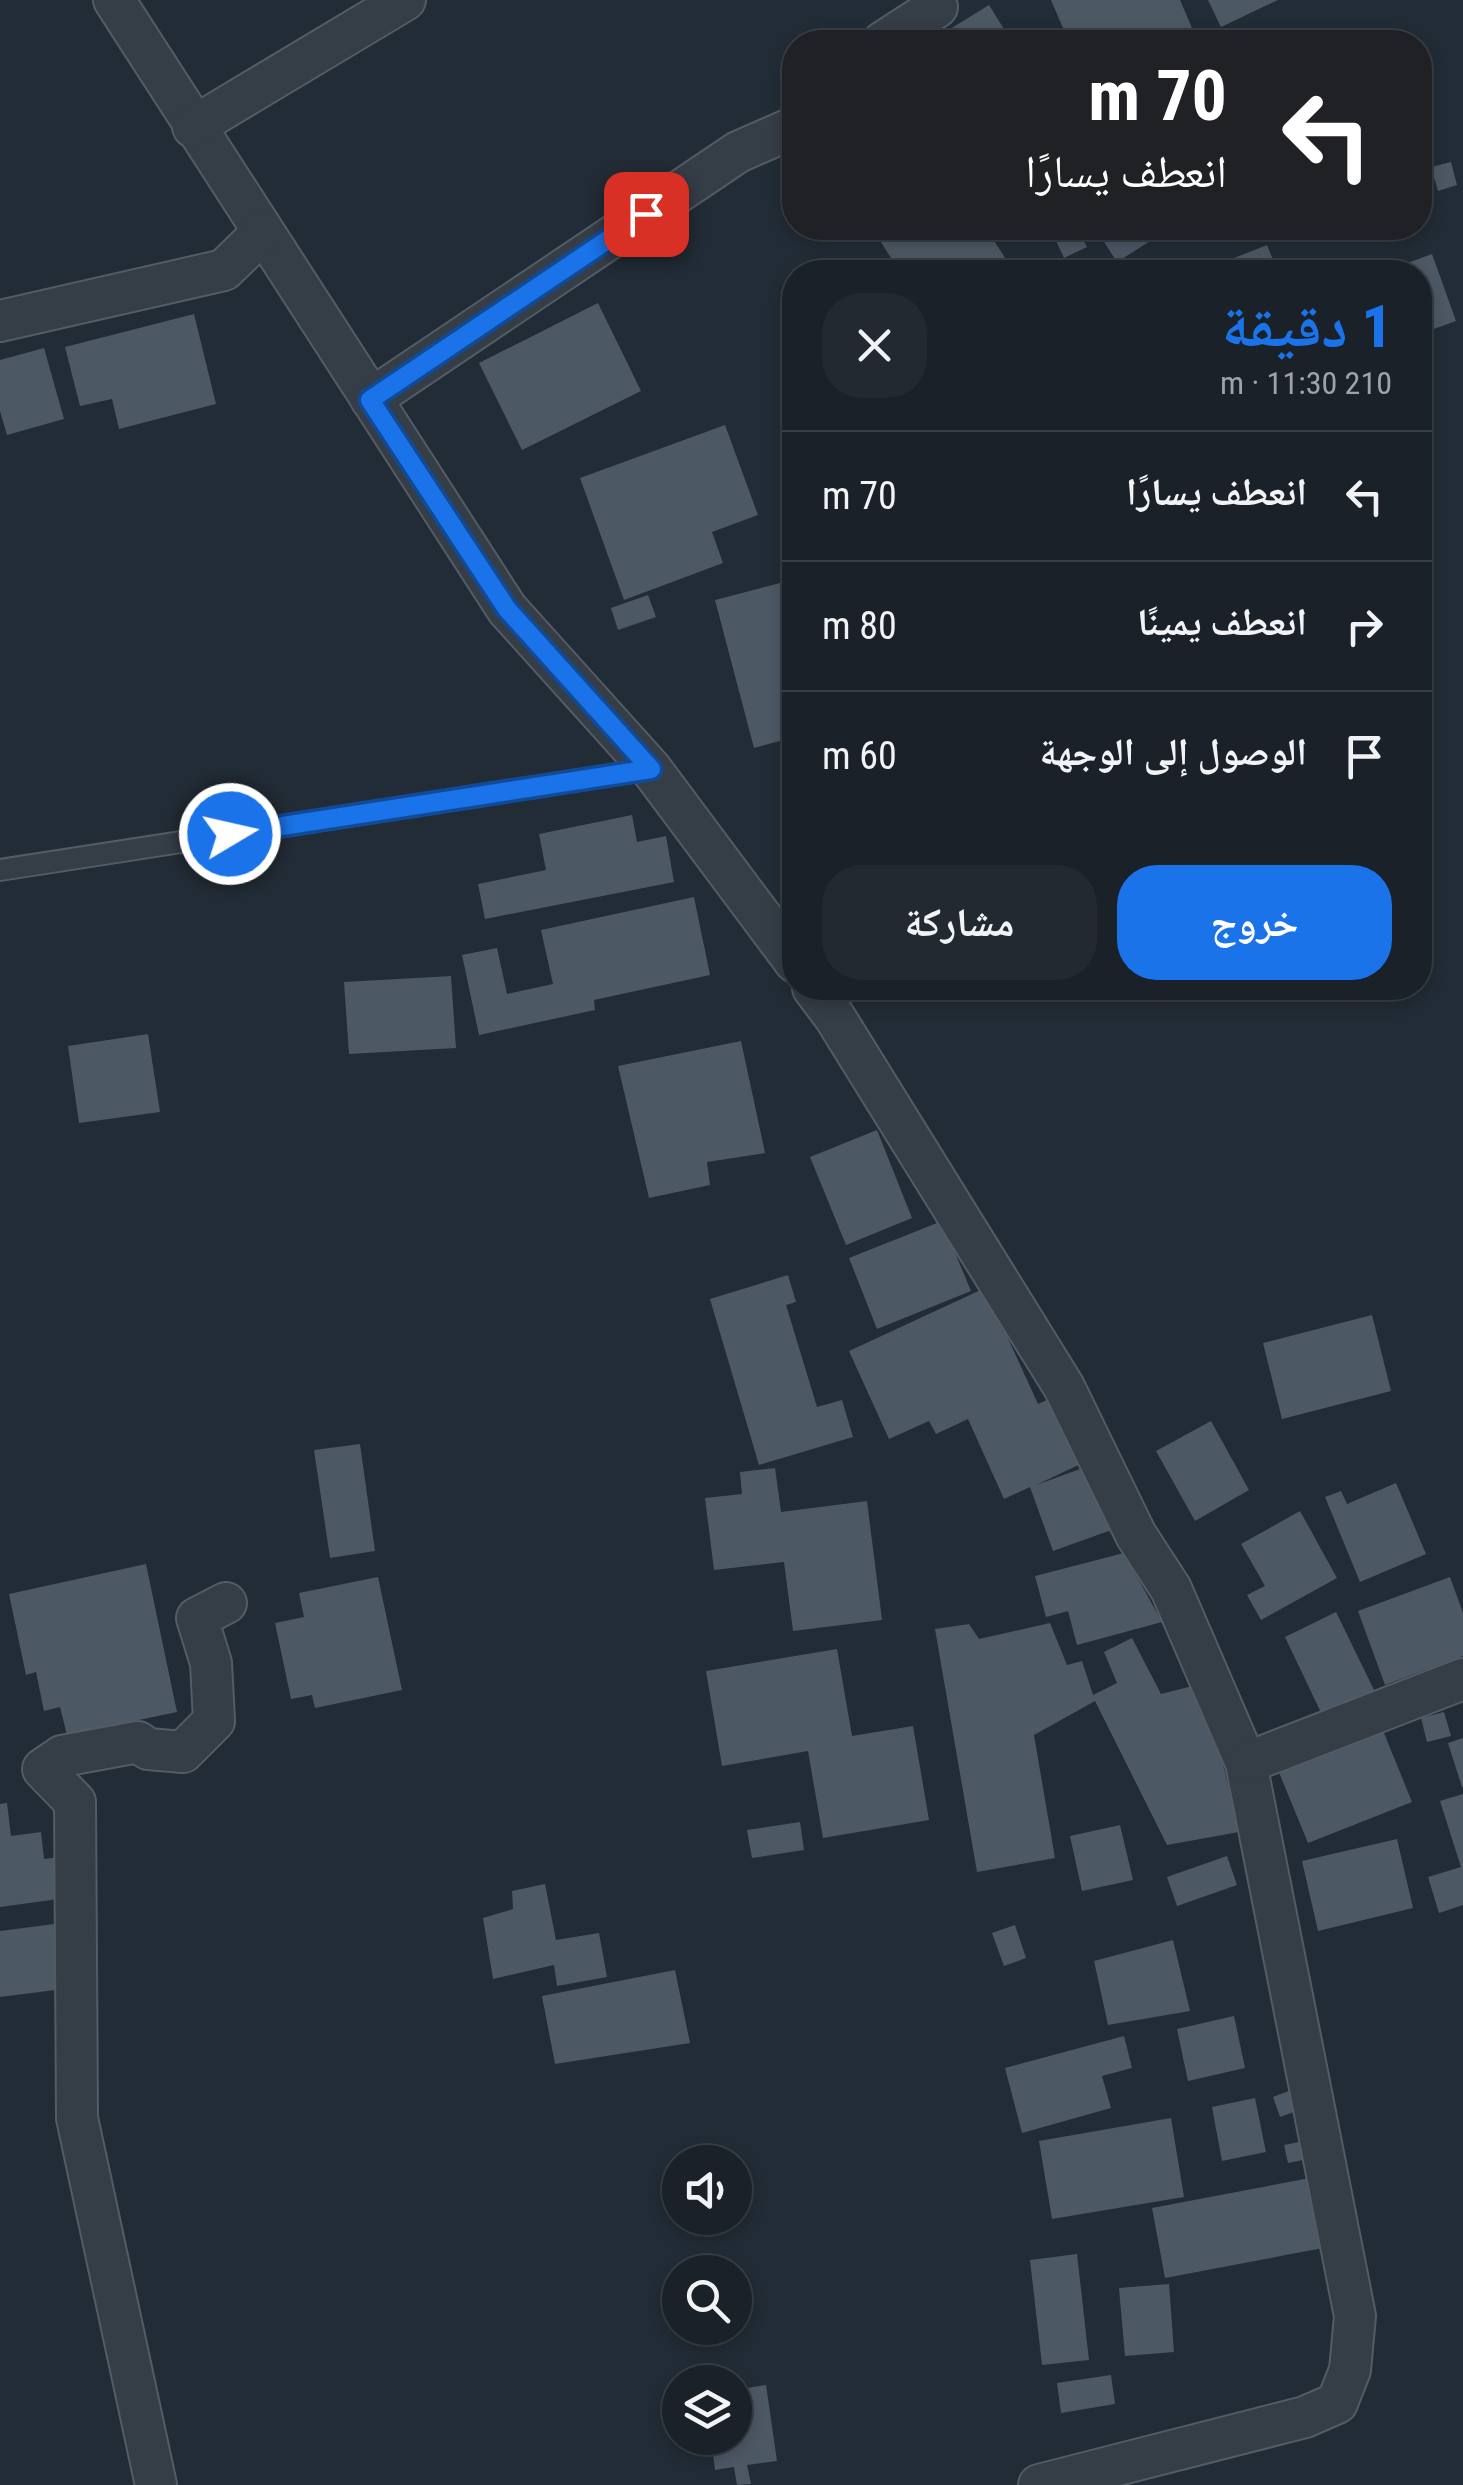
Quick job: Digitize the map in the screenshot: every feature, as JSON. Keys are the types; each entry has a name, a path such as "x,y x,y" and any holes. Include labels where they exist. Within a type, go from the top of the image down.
{"street":[{"path":"114,0 507,609 651,769 782,945"},
{"path":"193,127 406,0"},
{"path":"901,30 936,6"},
{"path":"370,400 738,152 782,133"},
{"path":"0,322 224,270 262,233"},
{"path":"822,1000 1064,1387 1136,1535 1171,1589 1246,1763 1355,2316 1350,2370 1337,2403 1305,2418 1038,2485"},
{"path":"156,2485 77,2118 75,1802 44,1769 62,1756 138,1742 148,1749 183,1752 214,1721 211,1663 197,1618 226,1603"},
{"path":"1246,1763 1463,1678"}],"lane":[{"path":"0,870 651,769"}],"building":[{"path":"1051,0 1180,0 1193,30 1064,30"},
{"path":"1208,0 1278,0 1221,27"},
{"path":"989,5 1005,30 948,30"},
{"path":"1451,162 1457,185 1438,191 1432,167"},
{"path":"880,240 994,240 1006,260 915,258 892,260"},
{"path":"1056,240 1083,240 1087,247 1064,258"},
{"path":"1103,240 1152,240 1120,260 1116,260"},
{"path":"1267,245 1273,260 1229,260"},
{"path":"1432,254 1456,321 1432,330 1432,260 1416,260"},
{"path":"598,303 641,391 522,450 479,363"},
{"path":"194,314 216,404 119,429 112,399 80,406 65,347"},
{"path":"44,348 64,419 7,435 0,411 0,360"},
{"path":"725,425 758,515 712,532 723,563 624,600 580,478"},
{"path":"782,582 782,740 754,748 715,600"},
{"path":"648,595 656,617 618,630 611,608"},
{"path":"632,815 637,842 666,836 674,882 485,919 478,884 546,870 539,834"},
{"path":"694,897 710,975 594,1000 595,1010 479,1035 462,955 497,948 507,994 553,984 541,930"},
{"path":"451,976 456,1048 349,1054 344,982"},
{"path":"148,1034 160,1112 79,1123 68,1046"},
{"path":"741,1041 765,1153 707,1162 710,1185 649,1198 618,1066"},
{"path":"877,1130 912,1218 846,1245 810,1157"},
{"path":"942,1221 971,1291 877,1329 849,1258"},
{"path":"788,1275 796,1302 786,1305 817,1407 842,1400 853,1437 759,1465 710,1299"},
{"path":"985,1288 1038,1404 1058,1395 1087,1461 1036,1485 1094,1464 1117,1528 1053,1551 1030,1487 1004,1499 968,1419 936,1434 929,1421 889,1439 849,1351"},
{"path":"1372,1315 1391,1391 1282,1419 1263,1343"},
{"path":"1211,1421 1249,1490 1195,1521 1156,1451"},
{"path":"360,1444 375,1551 330,1558 314,1450"},
{"path":"775,1468 781,1512 867,1501 882,1620 793,1631 784,1562 714,1570 705,1498 742,1494 740,1472"},
{"path":"1396,1483 1426,1554 1360,1582 1325,1497 1341,1491 1347,1504"},
{"path":"1300,1511 1337,1578 1261,1620 1247,1595 1265,1586 1241,1544"},
{"path":"1124,1553 1162,1622 1077,1645 1068,1611 1046,1617 1035,1576"},
{"path":"146,1564 177,1712 67,1735 60,1707 44,1711 36,1672 26,1675 9,1594"},
{"path":"378,1577 402,1690 315,1708 312,1695 291,1699 275,1623 304,1617 299,1593"},
{"path":"1450,1577 1463,1613 1463,1656 1385,1685 1358,1611"},
{"path":"1336,1612 1376,1694 1324,1719 1285,1637"},
{"path":"1050,1623 1067,1665 1082,1661 1093,1695 1117,1683 1104,1652 1132,1638 1161,1694 1204,1683 1239,1832 1167,1845 1095,1701 1034,1735 1055,1858 977,1872 935,1629 969,1624 979,1639"},
{"path":"837,1649 852,1736 913,1726 929,1820 823,1838 808,1751 722,1766 706,1671"},
{"path":"1444,1712 1451,1736 1427,1742 1421,1718"},
{"path":"1382,1728 1412,1802 1308,1843 1278,1770"},
{"path":"1463,1738 1463,1787 1462,1787 1448,1743"},
{"path":"1463,1794 1463,1905 1439,1913 1428,1877 1461,1867 1440,1801"},
{"path":"7,1803 11,1836 41,1832 44,1859 60,1857 66,1898 0,1907 0,1804"},
{"path":"800,1822 804,1850 752,1858 747,1830"},
{"path":"1120,1825 1133,1880 1082,1891 1070,1836"},
{"path":"1397,1839 1413,1908 1318,1931 1302,1861"},
{"path":"1227,1856 1237,1885 1177,1906 1167,1877"},
{"path":"545,1884 556,1940 599,1933 607,1977 557,1986 554,1965 493,1979 483,1918 513,1909 512,1891"},
{"path":"54,1924 63,1989 0,1997 0,1931"},
{"path":"1015,1925 1026,1958 1004,1966 992,1933"},
{"path":"1173,1940 1190,2011 1108,2025 1094,1961"},
{"path":"675,1970 690,2043 555,2064 542,1996"},
{"path":"1234,2016 1245,2068 1188,2081 1177,2029"},
{"path":"1124,2036 1132,2068 1102,2076 1111,2108 1022,2133 1005,2068"},
{"path":"1315,2081 1322,2102 1280,2117 1273,2097"},
{"path":"1255,2098 1266,2152 1222,2161 1212,2107"},
{"path":"1171,2118 1184,2197 1052,2219 1039,2141"},
{"path":"1334,2135 1338,2153 1288,2163 1284,2145"},
{"path":"1347,2171 1360,2241 1165,2278 1152,2208"},
{"path":"1077,2254 1089,2360 1042,2365 1030,2260"},
{"path":"1169,2284 1174,2352 1125,2356 1119,2288"},
{"path":"1111,2375 1115,2404 1061,2413 1057,2383"},
{"path":"766,2385 777,2461 747,2465 751,2484 737,2485 734,2467 715,2470 713,2455 752,2455 752,2387"}],"route":[{"path":"230,834 651,769 507,609 370,400 646,214"}]}
